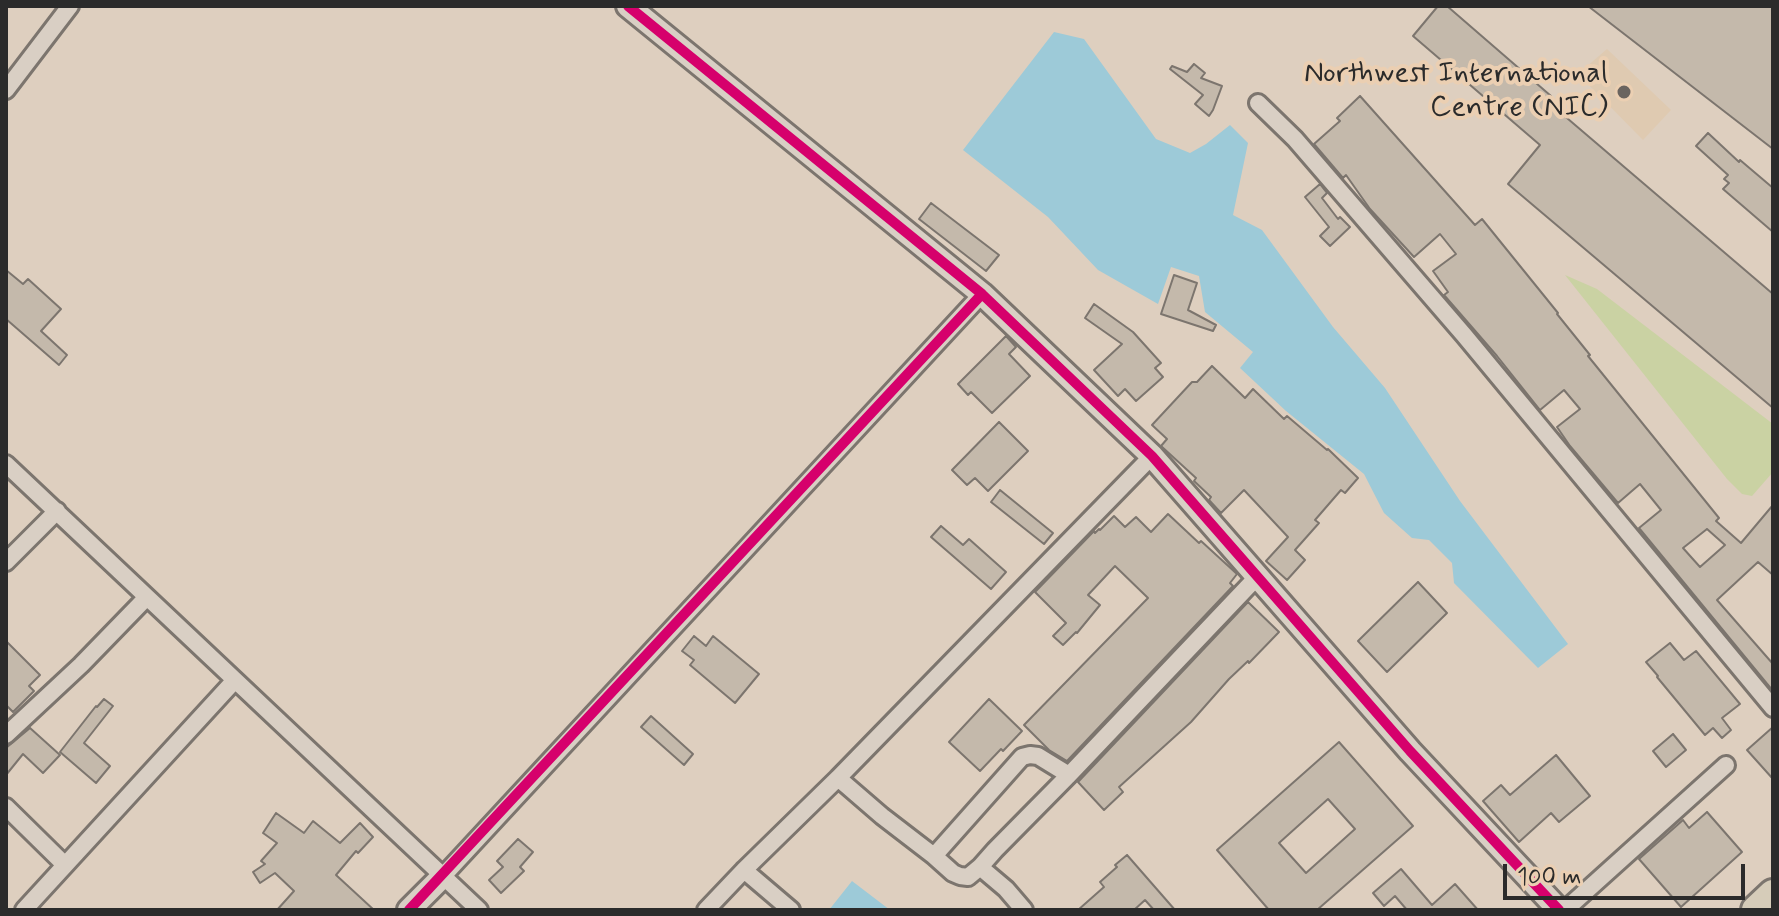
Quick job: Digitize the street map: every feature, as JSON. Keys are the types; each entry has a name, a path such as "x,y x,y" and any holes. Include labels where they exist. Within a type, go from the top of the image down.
{"highway":[{"path":"1756,910 1773,894"}],"street":[{"path":"6,90 70,6"},
{"path":"628,6 982,294 1152,456 1410,751 1562,910 1726,765"},
{"path":"1258,103 1295,139 1464,335 1773,708"},
{"path":"409,910 982,294"},
{"path":"706,910 1152,456"},
{"path":"6,464 479,910"},
{"path":"6,562 57,511"},
{"path":"838,778 953,873 968,877 1257,577"},
{"path":"6,735 81,665 147,597"},
{"path":"24,910 235,680"},
{"path":"934,856 1022,757 1038,756 1069,775"},
{"path":"6,807 64,864"},
{"path":"980,867 1006,889 1024,910"},
{"path":"744,870 791,910"}],"shaded area":[{"name":"Northwest International Centre (NIC)","path":"1607,49 1671,110 1643,140 1578,74"}],"green space":[{"path":"1565,275 1597,289 1773,424 1773,472 1752,496 1742,494 1727,479"}],"water":[{"path":"1054,32 1084,39 1156,139 1190,153 1230,125 1248,143 1233,215 1262,230 1333,327 1385,388 1460,501 1568,644 1538,668 1454,583 1452,563 1429,540 1412,538 1384,513 1364,474 1286,411 1240,368 1253,352 1205,312 1199,276 1171,267 1158,304 1098,270 1048,217 963,150"},
{"path":"852,881 890,910 829,910"}],"building":[{"path":"1438,6 1447,6 1551,96 1547,101 1773,294 1773,408 1508,184 1540,145 1413,36"},
{"path":"1588,6 1773,6 1773,149"},
{"path":"1194,64 1205,73 1201,78 1222,86 1209,116 1195,104 1203,95 1170,69 1172,66 1187,72"},
{"path":"1360,96 1475,225 1482,219 1719,518 1716,521 1741,543 1773,505 1773,575 1758,562 1717,600 1773,664 1773,691 1639,528 1661,510 1640,484 1618,503 1570,446 1557,427 1580,409 1564,390 1540,410 1444,295 1448,292 1433,271 1456,254 1440,234 1414,257 1370,209 1346,175 1343,178 1314,144 1340,121 1337,118","holes":["1707,529 1725,545 1700,567 1683,548"]},
{"path":"1708,133 1773,188 1773,232 1723,189 1729,183 1724,179 1728,175 1696,146"},
{"path":"1320,184 1327,193 1322,198 1338,219 1340,217 1350,227 1330,246 1320,236 1329,227 1305,197"},
{"path":"931,203 999,255 986,271 919,219"},
{"path":"6,270 23,284 28,279 61,309 41,331 67,355 59,365 6,319"},
{"path":"1174,275 1197,283 1188,310 1216,325 1213,331 1161,314"},
{"path":"1094,304 1133,332 1161,363 1155,368 1163,377 1136,401 1125,389 1118,396 1094,370 1122,344 1085,318"},
{"path":"1006,336 1016,347 1009,354 1030,376 992,413 958,384"},
{"path":"1212,366 1245,398 1253,389 1284,419 1287,416 1358,478 1345,493 1341,490 1315,520 1319,523 1295,550 1305,560 1287,580 1266,561 1288,537 1244,490 1221,513 1209,500 1211,497 1194,481 1196,478 1161,446 1167,439 1152,425 1192,382 1197,382"},
{"path":"999,422 1028,451 988,491 975,478 967,485 952,470"},
{"path":"1000,490 1053,533 1044,544 991,502"},
{"path":"1168,514 1237,574 1230,583 1233,586 1067,761 1049,750 1024,725 1148,598 1115,566 1088,595 1100,605 1063,645 1053,636 1066,623 1035,592 1094,531 1100,530 1114,516 1125,527 1136,517 1151,532"},
{"path":"941,526 963,545 969,539 1006,572 991,589 931,537"},
{"path":"1418,582 1447,613 1387,672 1358,641"},
{"path":"1248,602 1279,632 1229,679 1191,722 1119,787 1123,792 1104,810 1078,782"},
{"path":"694,636 706,646 713,636 759,674 735,703 690,665 694,660 682,651"},
{"path":"6,641 40,675 29,686 34,691 13,712 6,705"},
{"path":"1670,643 1684,660 1696,651 1740,704 1722,718 1731,730 1722,738 1713,728 1705,735 1646,662"},
{"path":"104,699 113,706 84,743 110,766 96,783 60,752"},
{"path":"989,699 1022,731 980,771 949,742"},
{"path":"651,716 693,754 684,765 641,727"},
{"path":"1773,727 1773,779 1747,750"},
{"path":"30,728 60,755 43,773 23,754 6,775 6,748"},
{"path":"1673,734 1686,750 1666,767 1653,751"},
{"path":"1339,742 1413,826 1317,910 1269,910 1217,850","holes":["1328,799 1355,829 1306,873 1279,843"]},
{"path":"1556,755 1590,796 1559,822 1551,813 1519,842 1483,801 1501,785 1510,795"},
{"path":"1707,812 1742,852 1681,907 1639,859 1683,820 1689,828"},
{"path":"276,813 304,833 313,821 340,843 360,823 373,837 358,853 356,851 336,875 374,910 277,910 294,891 275,873 260,883 253,872 265,864 261,861 277,843 263,833"},
{"path":"518,839 533,852 520,867 524,871 501,893 489,880 503,867 497,861"},
{"path":"1127,855 1175,910 1154,910 1145,900 1134,910 1078,910 1104,887 1100,882"},
{"path":"1401,869 1432,905 1455,884 1478,910 1407,910 1395,896 1384,906 1373,893"}],"cycle path":[{"path":"628,6 982,294 1152,456 1410,751 1559,910"},
{"path":"409,910 982,294"}],"place":[{"name":"Northwest International Centre (NIC)","path":"1624,92"}]}
